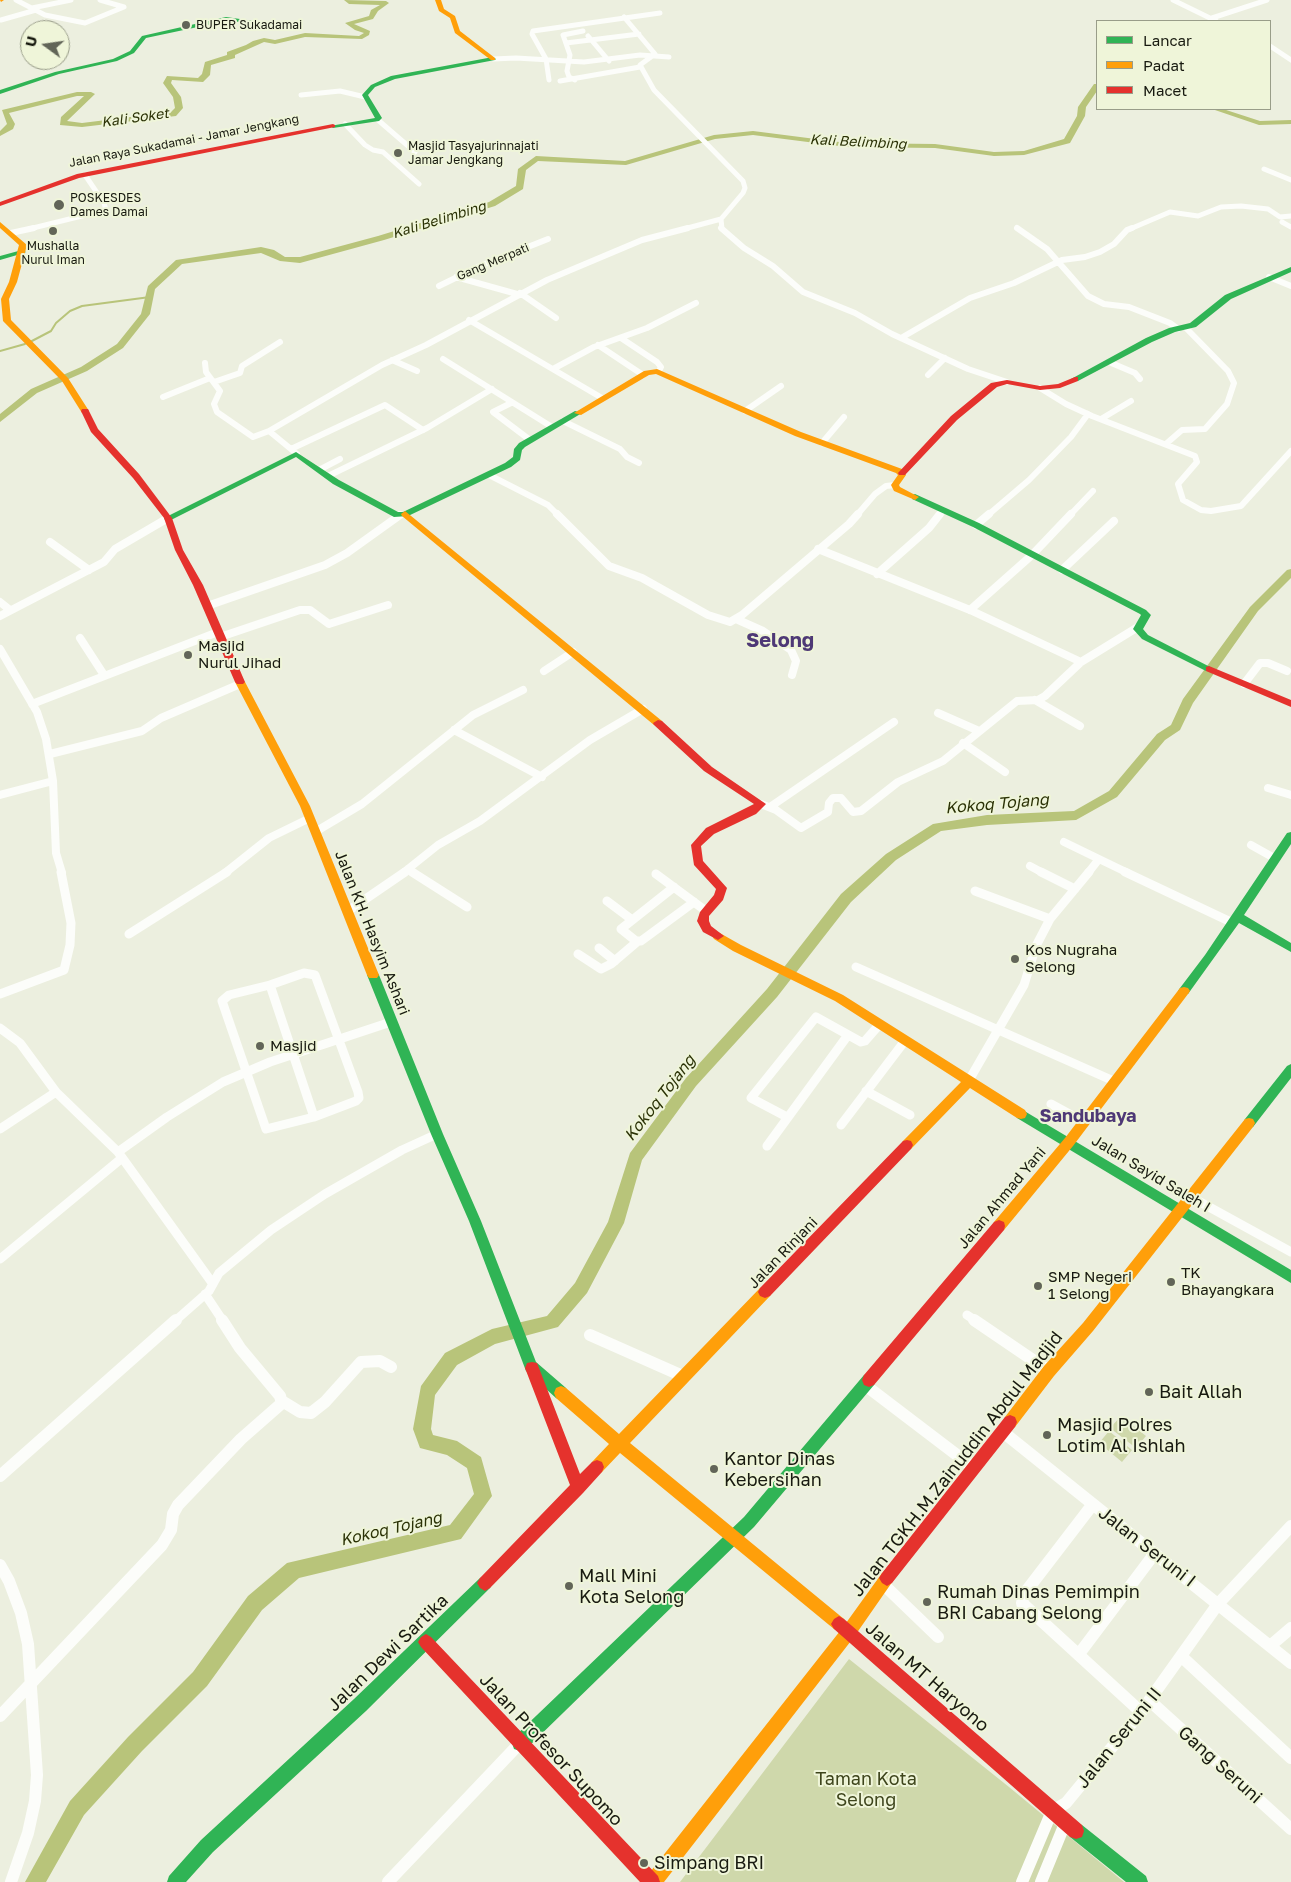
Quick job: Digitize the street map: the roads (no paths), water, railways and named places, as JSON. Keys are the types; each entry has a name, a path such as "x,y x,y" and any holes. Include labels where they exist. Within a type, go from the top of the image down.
{"street":[{"path":"16,0 45,15 86,23 124,8 100,0"},
{"path":"0,22 34,9 71,0"},
{"path":"438,0 441,10 453,17 457,32 493,59"},
{"path":"1173,0 1214,20 1267,0"},
{"path":"549,80 546,60 532,32 575,24 660,13"},
{"path":"624,17 654,55"},
{"path":"0,92 57,73 115,60 132,52 144,37 226,19 251,21"},
{"path":"575,24 591,39 609,61"},
{"path":"580,82 572,79 567,72 570,54 563,34 583,31"},
{"path":"566,43 639,34"},
{"path":"1271,47 1291,60"},
{"path":"560,81 640,67 654,55"},
{"path":"416,152 378,120 365,97 365,93 373,86 392,77 493,59 600,62 633,56 654,55 669,57"},
{"path":"600,62 608,73"},
{"path":"205,363 205,370 220,391 214,404 217,412 253,437 269,431 392,360 426,345 518,294 642,240 721,218 743,193 745,184 654,90 640,67"},
{"path":"301,95 340,91 365,97"},
{"name":"Jalan Raya Sukadamai - Jamar Jengkang","path":"0,204 62,180 345,124 378,120"},
{"path":"345,124 365,145 373,150 383,152 419,184"},
{"path":"1264,169 1291,180"},
{"path":"11,233 99,214 106,210 104,203 85,175"},
{"path":"901,338 970,298 1014,283 1060,261 1085,257 1100,252 1114,244 1127,230 1170,212 1198,216 1221,207 1241,206 1268,209 1280,217 1291,216"},
{"path":"721,218 720,226 722,229 744,248 773,266 798,290 855,313 901,338 968,369 1007,382 1040,388 1060,386 1149,340 1199,321 1225,299 1269,277 1291,269"},
{"path":"1282,222 1291,227"},
{"path":"0,224 23,243 22,252 0,258"},
{"path":"1017,228 1040,243 1060,261 1080,289 1094,300 1114,306 1129,307 1182,328 1228,371 1234,383 1227,404 1206,429 1182,430 1167,443"},
{"name":"Gang Merpati","path":"439,286 456,277 548,239"},
{"name":"Jalan KH. Hasyim Ashari","path":"22,252 5,299 7,320 13,330 64,379 79,398 94,430 136,476 168,518 179,550 207,606 240,684 310,818 391,1022 475,1221 578,1488"},
{"path":"456,277 518,294 556,318"},
{"path":"1269,277 1291,286"},
{"path":"553,369 598,345 653,325 696,303"},
{"path":"469,320 602,398"},
{"path":"621,338 657,362 661,367 659,371"},
{"path":"163,397 212,380 240,373 242,366 280,342"},
{"path":"598,345 643,375"},
{"path":"928,375 945,358"},
{"path":"443,359 552,427"},
{"path":"392,360 417,371"},
{"path":"1109,362 1135,372 1140,379"},
{"path":"207,606 325,565 348,553 402,515 489,475 515,460 519,447 650,371 659,371 745,411 902,474"},
{"path":"895,485 902,474 972,403 994,385 1007,382"},
{"path":"745,411 780,386"},
{"path":"324,473 423,430 492,388"},
{"path":"1040,388 1088,414 1167,443 1197,458 1196,464 1178,484 1183,500 1191,506 1211,511 1237,508 1245,504 1279,462 1291,451"},
{"path":"1101,419 1131,401"},
{"path":"511,403 493,412 530,440"},
{"path":"0,616 89,570 106,560 115,549 168,518 385,405 423,430"},
{"path":"976,526 1029,480 1071,437 1088,414"},
{"path":"822,443 844,417"},
{"path":"563,421 620,449 626,457 639,463"},
{"path":"269,431 294,452 324,473 402,515 643,708 708,769 794,825 803,828 828,812 828,802 833,798 841,798 853,812 861,811 898,782 938,764 1017,701 1035,700 1045,696 1081,662 1138,627 1145,619 1145,614 976,526 897,488 895,485"},
{"path":"324,473 340,460"},
{"path":"489,475 548,505 609,566 642,578 708,615 730,622 736,620 854,519 875,494 886,486 895,485"},
{"path":"970,610 1032,555 1093,491"},
{"path":"878,574 931,526 943,510"},
{"path":"1062,570 1114,521"},
{"path":"50,542 89,570"},
{"path":"818,549 970,610 1081,662"},
{"path":"0,602 10,610"},
{"path":"32,704 104,675 219,635 300,610 310,610 329,624 388,605"},
{"path":"736,620 763,631 791,650 796,661 792,674"},
{"path":"1138,627 1138,631 1145,637 1194,663 1291,704"},
{"path":"80,638 104,675"},
{"path":"0,650 42,722 50,754 53,781 56,853 66,887 70,917 70,946 66,966 59,973 0,994"},
{"path":"544,671 573,652"},
{"path":"1240,682 1260,663 1268,663 1287,671"},
{"path":"50,754 142,731 161,718 240,684"},
{"path":"315,832 362,804 479,711 522,690"},
{"path":"1035,700 1080,726"},
{"path":"348,911 408,869 438,845 480,821 590,740 643,708"},
{"path":"938,713 979,731"},
{"path":"656,874 706,911 718,897 722,888 698,862 694,850 696,845 710,831 766,806 894,722"},
{"path":"454,730 542,777"},
{"path":"963,743 1005,772"},
{"path":"0,795 53,781"},
{"path":"1268,788 1291,795"},
{"path":"129,934 216,880 269,838 310,818"},
{"name":"Jalan Ahmad Yani","path":"520,1744 733,1538 865,1385 1116,1082 1236,920 1291,836"},
{"path":"1064,842 1236,920 1291,948"},
{"path":"1251,844 1276,860"},
{"path":"968,1082 1024,985 1036,946 1050,920 1099,859"},
{"path":"1030,866 1075,888"},
{"path":"408,869 467,907"},
{"path":"638,941 621,929 622,926 674,888"},
{"path":"975,891 1050,920"},
{"path":"607,901 631,919"},
{"path":"578,954 598,969 604,968 638,941 694,902"},
{"name":"Jalan Sayid Saleh I","path":"706,911 703,922 707,929 725,941 839,998 968,1082 1291,1277"},
{"path":"599,948 615,961"},
{"path":"856,967 1000,1029 1116,1082"},
{"path":"304,973 315,975 340,1039 359,1098 354,1103 272,1130 266,1129 222,1000 229,995 270,985 304,973"},
{"path":"270,985 314,1117"},
{"path":"787,1118 751,1098 816,1017 856,1040 865,1041 879,1025"},
{"path":"0,1259 120,1155 205,1091 245,1072 391,1022"},
{"path":"0,1028 24,1048 56,1092 120,1155 213,1284"},
{"path":"767,1146 848,1035"},
{"path":"841,1125 904,1042"},
{"name":"Jalan TGKH.M.Zainuddin Abdul Madjid","path":"652,1882 850,1632 883,1584 1049,1371 1088,1326 1181,1210 1291,1069"},
{"name":"Jalan Rinjani","path":"620,1444 968,1082"},
{"path":"866,1091 910,1115"},
{"path":"0,1129 56,1092"},
{"path":"1051,1104 1084,1122"},
{"path":"0,1476 205,1294 217,1276 270,1230 306,1206 402,1150 437,1134"},
{"path":"1191,1197 1291,1252"},
{"path":"205,1294 240,1348 282,1401 300,1412 311,1413 325,1402 361,1362 369,1360 380,1361 391,1367"},
{"path":"967,1314 1049,1371"},
{"path":"590,1335 685,1377"},
{"name":"Jalan KH. Hasyim Ashari","path":"532,1366 620,1444"},
{"path":"865,1385 974,1468"},
{"path":"0,1716 32,1680 162,1545 171,1530 173,1514 178,1505 240,1439 282,1401"},
{"name":"Jalan Seruni I","path":"1003,1432 1291,1663"},
{"name":"Jalan Dewi Sartika","path":"175,1882 207,1846 426,1642 620,1444"},
{"name":"Jalan MT Haryono","path":"620,1444 850,1632 1052,1810 1140,1882"},
{"path":"1093,1504 1022,1598 1025,1608 1141,1712"},
{"name":"Jalan Seruni II","path":"1041,1882 1066,1822 1066,1803 1150,1701 1218,1604 1291,1526"},
{"path":"1078,1654 1155,1553"},
{"path":"0,1564 9,1581 21,1613 28,1644 32,1680 37,1775 35,1802 28,1833 11,1882"},
{"path":"883,1584 938,1637"},
{"path":"1270,1646 1291,1628"},
{"name":"Jalan Profesor Supomo","path":"426,1642 652,1882"},
{"path":"1182,1657 1291,1758"},
{"name":"Gang Seruni","path":"1150,1701 1291,1829"},
{"path":"388,1882 520,1744"},
{"path":"1022,1882 1052,1810 1066,1803"}],"waterway":[{"name":"Kali Soket","path":"0,134 9,129 11,124 5,112 77,94 91,94 64,119 63,123 82,125 173,114 179,108 177,97 167,83 170,78 200,80 206,75 208,64 232,56 230,54 249,47 255,42 264,40 275,42 305,35 360,38 367,34 367,31 357,29 348,23 371,18 375,12 373,11 386,3 349,2 347,0"},
{"name":"Kali Belimbing","path":"0,419 34,391 84,369 120,346 145,314 151,288 179,262 261,250 271,252 283,259 300,260 381,238 492,204 520,187 522,169 536,158 614,164 626,163 714,137 753,133 847,145 935,146 994,154 1024,153 1067,141 1081,116 1082,107 1096,87"},
{"name":"Kali Belimbing","path":"1219,110 1259,123 1291,122"},
{"path":"30,342 51,331 56,323 70,311 82,306 150,297"},
{"path":"0,351 25,344"},
{"name":"Kokoq Tojang","path":"35,1882 77,1808 135,1744 200,1679 255,1603 294,1570 455,1533 483,1496 475,1463 451,1447 426,1442 422,1429 427,1392 451,1359 492,1337 552,1322 581,1288 616,1223 635,1158 691,1082 772,993 846,898 891,857 938,827 987,820 1076,815 1113,794 1161,737 1176,727 1187,702 1254,609 1291,572"}],"place":[{"name":"BUPER Sukadamai","path":"186,25"},
{"name":"Masjid Tasyajurinnajati Jamar Jengkang","path":"398,153"},
{"name":"POSKESDES Dames Damai","path":"59,205"},
{"name":"Mushalla Nurul Iman","path":"53,231"},
{"name":"Masjid Nurul Jihad","path":"188,655"},
{"name":"Kos Nugraha Selong","path":"1015,959"},
{"name":"Masjid","path":"260,1046"},
{"name":"TK Bhayangkara","path":"1171,1282"},
{"name":"SMP Negeri 1 Selong","path":"1038,1286"},
{"name":"Bait Allah","path":"1149,1392"},
{"name":"Masjid Polres Lotim Al Ishlah","path":"1047,1435"},
{"name":"Kantor Dinas Kebersihan","path":"714,1469"},
{"name":"Mall Mini Kota Selong","path":"569,1586"},
{"name":"Rumah Dinas Pemimpin BRI Cabang Selong","path":"927,1602"},
{"name":"Simpang BRI","path":"644,1863"}],"district":[{"name":"Selong","path":"780,641"},
{"name":"Sandubaya","path":"1088,1116"}],"park label":[{"name":"Taman Kota Selong","path":"866,1789"}]}
